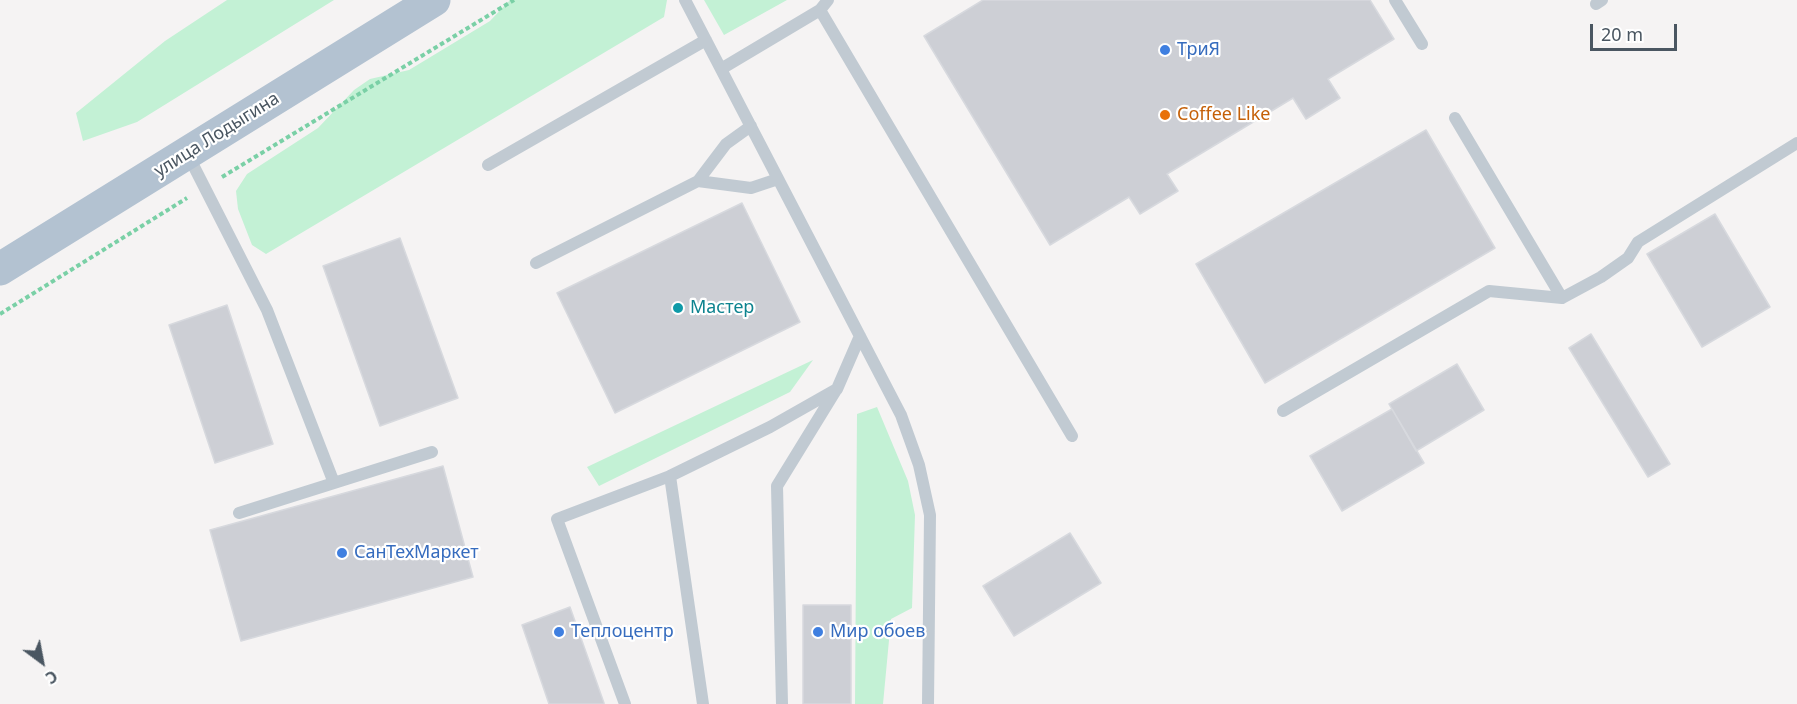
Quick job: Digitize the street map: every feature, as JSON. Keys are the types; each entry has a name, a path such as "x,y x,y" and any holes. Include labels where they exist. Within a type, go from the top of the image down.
{"main road":[{"name":"улица Лодыгина","path":"0,269 434,0"}],"lane":[{"path":"685,0 901,416 919,465 930,515 928,704"},
{"path":"1395,0 1422,44"},
{"path":"721,69 824,5 1072,436"},
{"path":"488,165 706,40"},
{"path":"1455,118 1562,298"},
{"path":"536,263 698,181 726,144 751,126"},
{"path":"1283,411 1489,291 1562,298 1629,258 1638,242 1797,143"},
{"path":"187,153 267,310 334,483"},
{"path":"698,181 751,188 778,179"},
{"path":"782,704 777,486 837,389 860,336"},
{"path":"625,704 557,519 669,476 770,427 837,389"},
{"path":"239,513 432,452"},
{"path":"669,476 704,704"}],"path":[{"path":"0,314 514,0"}],"green space":[{"path":"227,0 334,0 137,122 83,141 76,113 165,41"},
{"path":"510,0 667,0 664,17 266,254 252,245 238,209 236,191 247,174 318,128 354,90 370,79 409,70 490,21"},
{"path":"704,0 787,0 724,35"},
{"path":"813,360 790,392 599,486 587,467"},
{"path":"877,407 908,481 915,515 912,608 891,619 883,704 855,704 857,414"}],"building":[{"path":"983,0 1370,0 1394,39 1328,79 1340,98 1306,119 1293,98 1167,174 1178,191 1140,214 1129,197 1050,245 924,36"},
{"path":"1426,130 1495,248 1265,383 1196,264"},
{"name":"Мастер","path":"742,203 800,322 615,413 557,293"},
{"path":"1715,214 1770,307 1702,347 1647,254"},
{"path":"400,238 458,398 380,426 323,266"},
{"path":"227,305 273,444 215,463 169,325"},
{"path":"1591,334 1670,464 1648,477 1569,348"},
{"path":"1457,364 1484,410 1416,451 1389,404"},
{"path":"1392,409 1424,463 1342,511 1310,456"},
{"name":"СанТехМаркет","path":"443,466 473,577 241,641 210,530"},
{"path":"1070,533 1101,583 1014,636 983,586"},
{"path":"803,605 851,605 851,704 803,704"},
{"path":"570,607 604,704 549,704 522,625"}],"place":[{"name":"ТриЯ","path":"1165,50"},
{"name":"Coffee Like","path":"1165,115"},
{"name":"Мастер","path":"678,308"},
{"name":"СанТехМаркет","path":"342,553"},
{"name":"Теплоцентр","path":"559,632"},
{"name":"Мир обоев","path":"818,632"}]}
